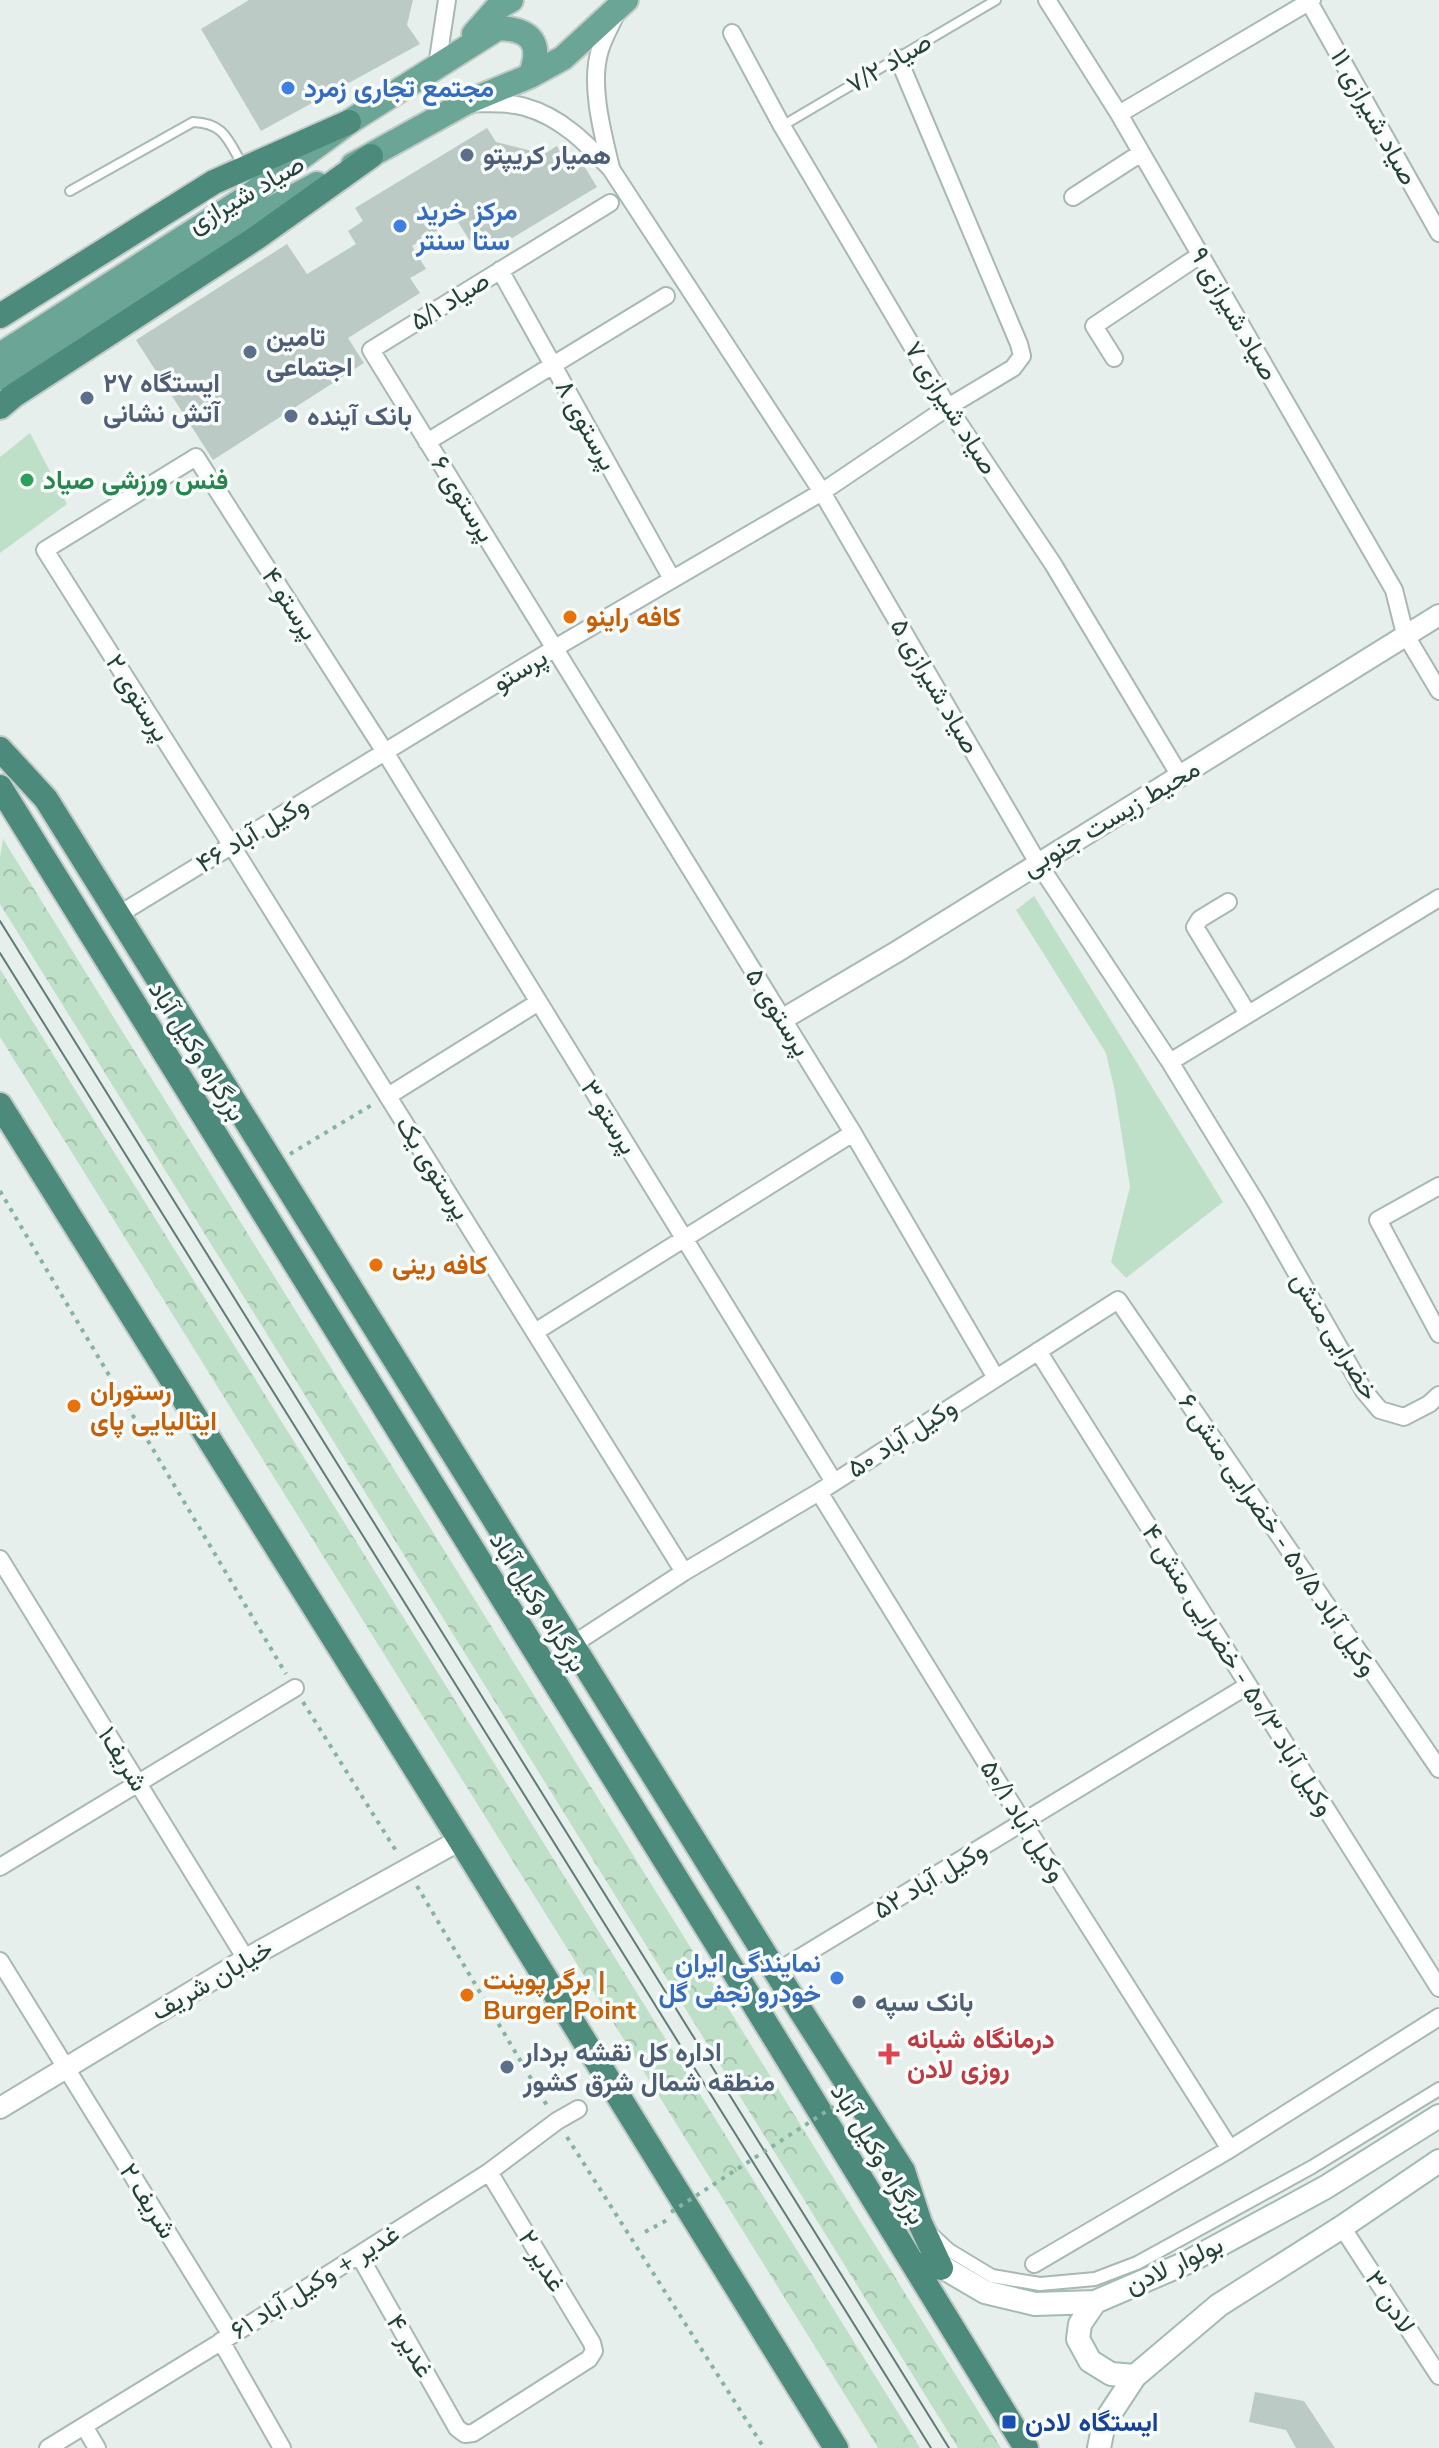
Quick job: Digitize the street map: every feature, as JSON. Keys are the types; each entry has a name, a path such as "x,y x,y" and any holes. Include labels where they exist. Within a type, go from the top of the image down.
{"highway":[{"path":"0,316 214,182 349,122"},
{"path":"0,407 256,238 371,156"},
{"path":"0,749 46,799 903,2171 920,2223 941,2268"},
{"name":"بزرگراه وکیل آباد","path":"0,787 1026,2448"},
{"path":"0,1105 836,2448"},
{"path":"603,1695 607,1767"}],"main road":[{"path":"446,60 497,8 511,0"},
{"name":"صیاد شیرازی","path":"0,378 256,217 465,103 530,76 563,58 623,2"},
{"name":"صیاد شیرازی","path":"0,355 247,197 349,122 498,28 517,28 532,40 537,58 530,76"},
{"name":"بولوار لادن","path":"895,2237 941,2268 985,2292 1035,2304 1095,2302 1202,2254 1326,2187 1439,2116"},
{"name":"بولوار لادن","path":"1099,2448 1104,2423 1135,2376 1219,2305 1439,2161"},
{"path":"1095,2302 1080,2324 1078,2339 1090,2361 1111,2374 1135,2376"}],"street":[{"path":"446,60 447,0"},
{"name":"صیاد شیرازی ۹","path":"1047,0 1119,114 1394,590 1405,634 1439,691"},
{"path":"1119,114 1310,1"},
{"name":"صیاد شیرازی ۱۱","path":"1310,1 1439,233"},
{"name":"صیاد شیرازی ۵","path":"611,169 600,124 599,52 623,2"},
{"name":"صیاد شیرازی ۷","path":"732,33 782,126 948,407 1053,564 1180,776"},
{"name":"پرستو","path":"385,752 555,648 822,492 948,407 1013,368 1022,356 898,58"},
{"name":"صیاد شیرازی ۵","path":"465,103 523,106 555,119 581,138 611,169 822,492 1038,863 1170,1062 1257,1204"},
{"path":"1073,197 1141,153"},
{"name":"صیاد ۵/۱","path":"371,350 610,203"},
{"path":"1114,358 1094,326 1200,255"},
{"name":"پرستوی ۸","path":"500,270 672,579"},
{"path":"427,442 666,296"},
{"name":"پرستوی ۶","path":"371,350 555,648"},
{"name":"پرستوی ۲","path":"196,457 45,550 232,846"},
{"name":"پرستو ۴","path":"196,457 385,752"},
{"name":"محیط زیست جنوبی","path":"783,1019 898,951 1439,615"},
{"name":"پرستوی ۵","path":"555,648 853,1133 996,1378"},
{"name":"۴۶ وکیل آباد","path":"118,915 385,752"},
{"name":"پرستو ۳","path":"385,752 834,1482"},
{"name":"پرستوی یک","path":"232,846 684,1572"},
{"path":"1170,1062 1439,898"},
{"path":"1228,902 1200,919 1195,927 1248,1014"},
{"path":"388,1096 537,1003"},
{"path":"535,1332 853,1133"},
{"path":"1439,1186 1378,1220 1439,1334"},
{"name":"خضرایی منش","path":"1257,1204 1364,1391 1380,1410 1404,1417 1439,1395"},
{"name":"۵۰ وکیل آباد","path":"572,1645 684,1572 819,1492 1118,1300"},
{"name":"وکیل آباد ۵۰/۵ - خضرایی منش ۶","path":"1118,1300 1439,1769"},
{"name":"وکیل آباد ۵۰/۳ - خضرایی منش ۴","path":"1038,1351 1439,1988"},
{"name":"وکیل آباد ۵۰/۱","path":"819,1492 1230,2149"},
{"name":"شریف١","path":"0,1559 246,1959"},
{"name":"۵۲ وکیل آباد","path":"776,1972 1247,1686"},
{"path":"0,1867 295,1688"},
{"name":"خیابان شریف","path":"0,2108 246,1959 460,1840"},
{"name":"شریف ۲","path":"0,1961 226,2338 282,2448"},
{"path":"1034,2264 1230,2149 1439,2017"},
{"path":"850,2103 920,2223 949,2250 992,2276 1040,2284 1095,2279 1137,2263 1312,2167 1439,2089"},
{"name":"غدیر + وکیل آباد ۶۱","path":"48,2448 489,2172 578,2109"},
{"name":"غدیر ۲","path":"465,2434 473,2433 589,2359 594,2351 489,2172"},
{"name":"لادن ۳","path":"1342,2227 1439,2376"},
{"name":"غدیر ۴","path":"359,2255 457,2428 465,2434"},
{"path":"84,2426 97,2448"}],"lane":[{"name":"صیاد ۷/۲","path":"782,126 996,0"},
{"path":"70,191 193,122 208,122 219,128 245,168"}],"path":[{"path":"273,1164 388,1096"},
{"path":"0,1191 557,2121 764,2448"},
{"path":"671,2212 850,2103"},
{"path":"645,2232 669,2219"}],"green space":[{"name":"فنس ورزشی صیاد","path":"30,433 67,504 0,553 0,457"},
{"path":"3,839 1001,2448 958,2448 0,904"},
{"path":"1034,896 1223,1202 1126,1278 1111,1262 1130,1187 1106,1053 1016,910"},
{"path":"0,969 920,2448 878,2448 0,1037"}],"building":[{"name":"مجتمع تجاری زمرد","path":"249,0 413,0 407,25 420,44 261,131 201,29"},
{"path":"487,128 496,142 544,154 557,146 567,162 578,156 597,187 492,250 482,233 470,241 456,219 412,246 426,269 410,278 420,293 348,338 364,363 213,460 136,340 287,244 307,274 356,244 348,231 363,221 355,208"},
{"path":"1255,2392 1304,2401 1335,2448 1296,2448 1286,2430 1249,2422"}],"tram line":[{"path":"0,921 949,2448"},
{"path":"0,953 931,2448"}],"place":[{"name":"مجتمع تجاری زمرد","path":"288,88"},
{"name":"همیار کریپتو","path":"467,155"},
{"name":"مرکز خرید ستا سنتر","path":"400,226"},
{"name":"تامین اجتماعی","path":"250,352"},
{"name":"ایستگاه ۲۷ آتش نشانی","path":"87,398"},
{"name":"بانک آینده","path":"291,416"},
{"name":"فنس ورزشی صیاد","path":"27,480"},
{"name":"کافه راینو","path":"570,617"},
{"name":"کافه رینی","path":"376,1265"},
{"name":"رستوران ایتالیایی پای","path":"74,1406"},
{"name":"نمایندگی ایران خودرو نجفی گل","path":"837,1978"},
{"name":"برگر پوینت | Burger Point","path":"467,1995"},
{"name":"بانک سپه","path":"859,2002"},
{"name":"درمانگاه شبانه روزی لادن","path":"889,2054"},
{"name":"اداره کل نقشه بردار منطقه شمال شرق کشور","path":"507,2067"},
{"name":"ایستگاه لادن","path":"1009,2422"}]}
